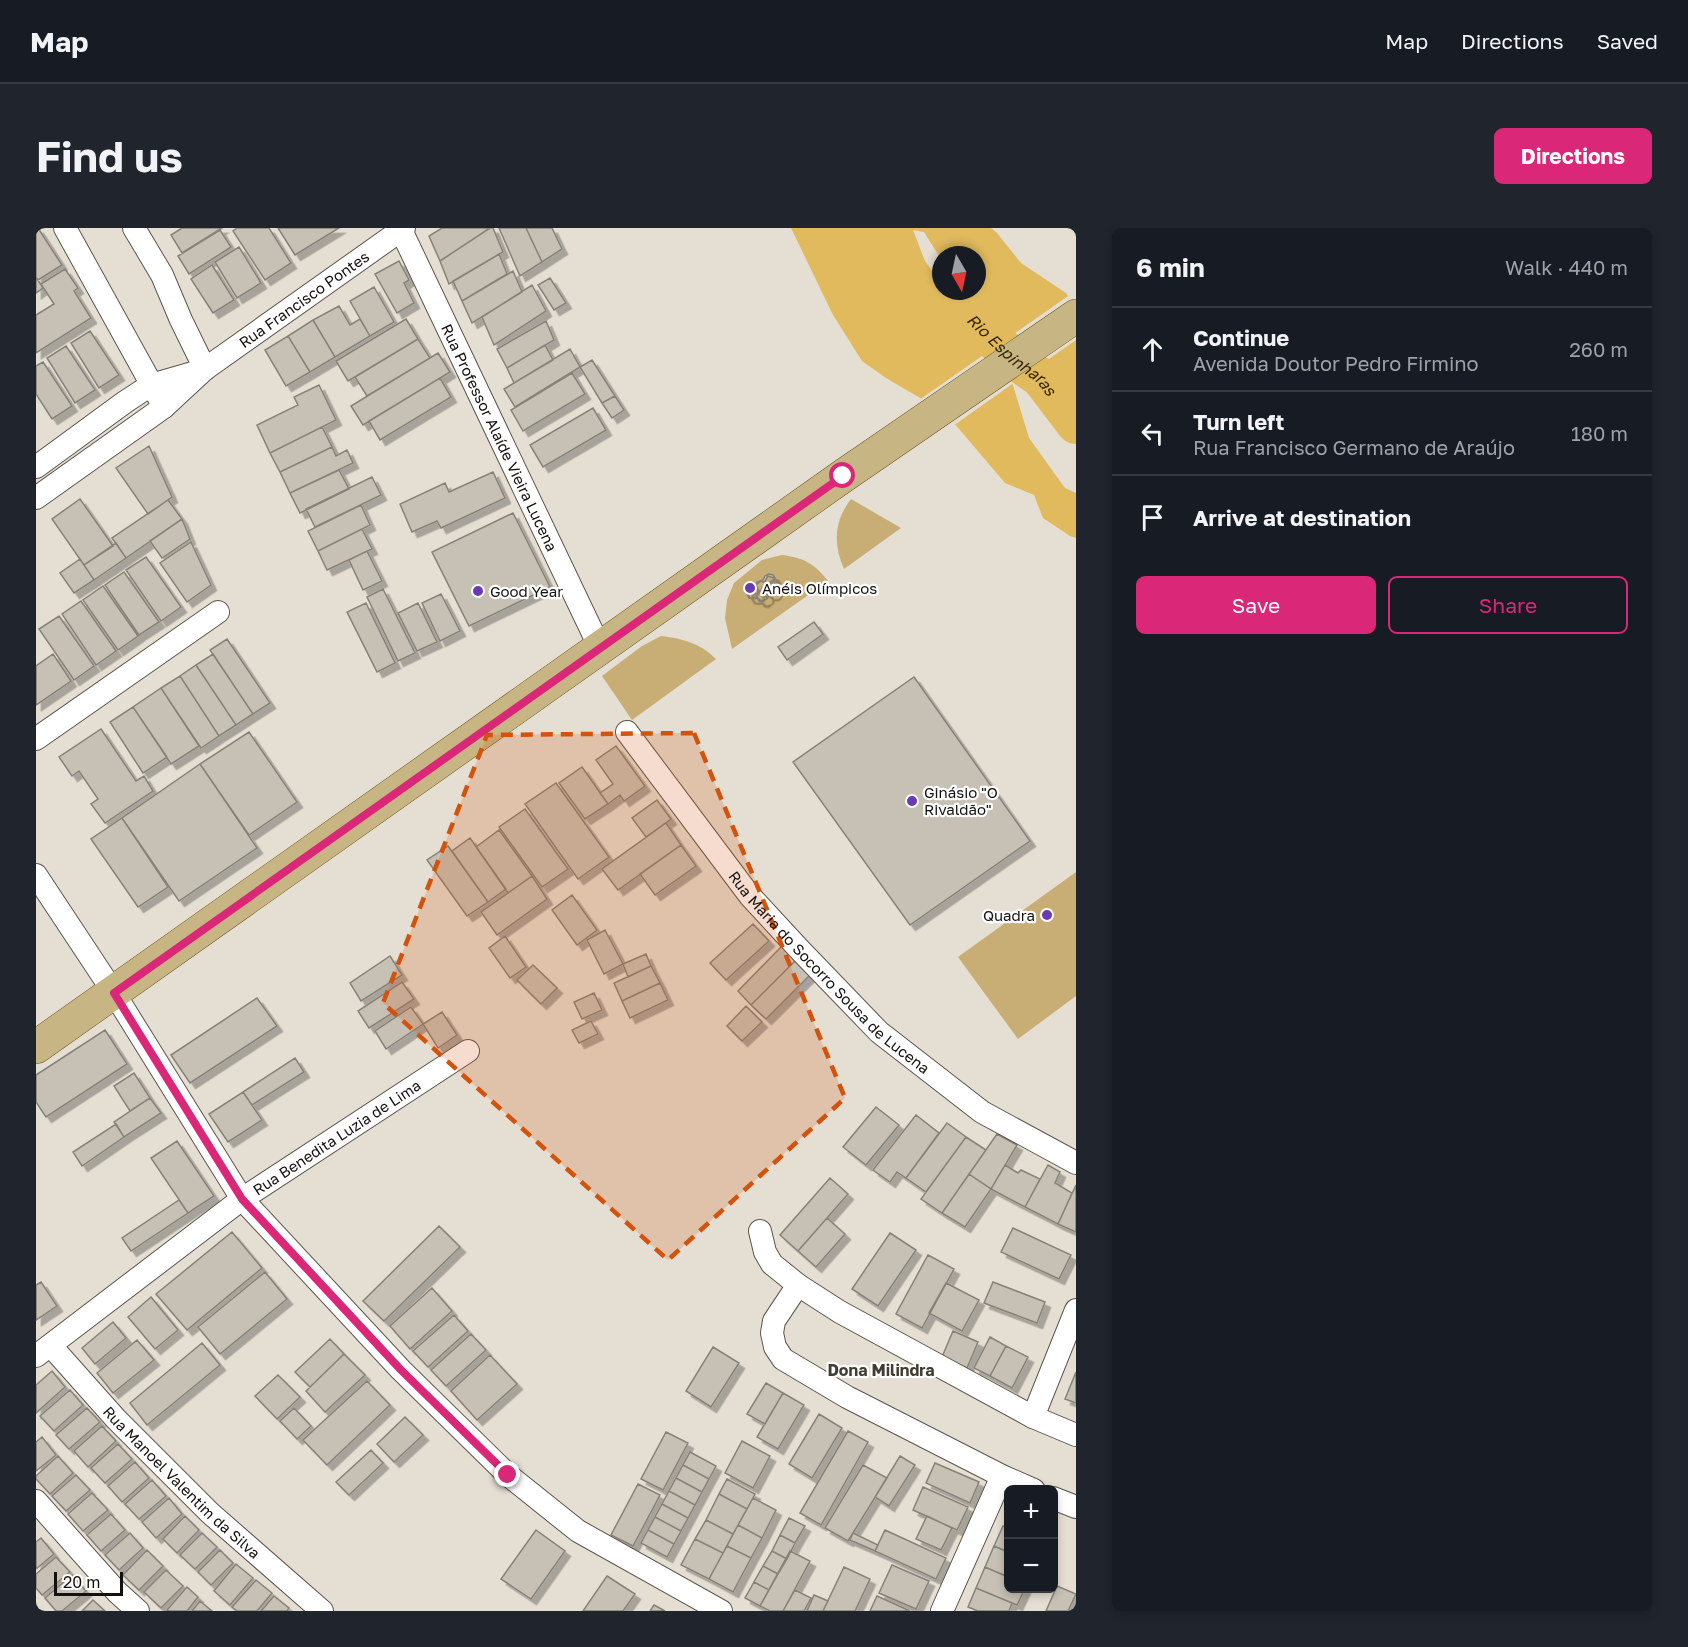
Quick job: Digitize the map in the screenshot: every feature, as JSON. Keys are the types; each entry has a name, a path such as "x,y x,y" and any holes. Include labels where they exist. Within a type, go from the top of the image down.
{"main road":[{"path":"36,1047 843,476 1076,316"}],"street":[{"path":"65,228 164,407"},
{"path":"134,228 162,275 205,369"},
{"name":"Rua Francisco Pontes","path":"36,498 164,407 183,392 205,369 402,229"},
{"name":"Rua Professor Alaíde Vieira Lucena","path":"402,229 600,648"},
{"name":"Rua Francisco Pontes","path":"36,467 151,385 205,369"},
{"path":"36,739 218,612"},
{"name":"Rua Maria do Socorro Sousa de Lucena","path":"627,732 750,896 879,1032 982,1112 1076,1163"},
{"path":"36,875 114,993 242,1199 401,1370 508,1475 578,1531 721,1611"},
{"name":"Rua Benedita Luzia de Lima","path":"43,1351 242,1199 468,1051"},
{"path":"760,1230 765,1252 772,1264 798,1285 840,1312 1033,1417 1076,1435"},
{"path":"798,1285 774,1321 771,1333 775,1347 783,1359 847,1397 1023,1485"},
{"path":"1033,1417 1076,1310"},
{"name":"Rua Manoel Valentim da Silva","path":"43,1351 116,1419 210,1513 322,1611"},
{"path":"942,1611 1002,1476"},
{"path":"1058,1500 1076,1507"},
{"path":"36,1501 117,1592 138,1611"}],"highlighted area":[{"path":"694,733 845,1098 668,1260 383,1003 487,735"}],"shaded area":[{"path":"791,228 991,228 1021,263 1066,293 1076,307 1022,351 1007,332 991,322 974,300 986,300 986,246 933,246 924,232 913,230 925,261 932,271 932,300 953,300 1005,363 939,409 862,361 833,315"},
{"path":"1076,318 1076,424 1033,365"},
{"path":"1012,382 1029,438 1065,488 1076,493 1076,538 1043,518 1034,495 1005,483 954,423"},
{"path":"851,499 901,528 844,569 838,551 837,533 841,516"},
{"path":"782,555 808,562 828,581 732,649 725,618 727,600 734,583 762,560"},
{"path":"661,636 691,643 704,649 716,659 632,720 602,676 642,646"},
{"name":"Quadra","path":"1076,872 1076,996 1018,1039 958,957"}],"pier":[{"path":"1071,294 1076,302 1076,340 1033,370 1008,338"},
{"path":"995,347 1007,361 1015,382 953,426 940,411 919,400"}],"building":[{"path":"36,228 62,265 38,280 36,277"},
{"path":"182,228 222,228 182,253 171,235"},
{"path":"237,228 269,228 291,263 265,280 233,231"},
{"path":"278,228 339,228 295,255"},
{"path":"442,228 490,228 440,261 429,236"},
{"path":"493,228 503,252 449,284 440,261"},
{"path":"499,228 526,228 542,262 520,276"},
{"path":"526,228 552,228 562,249 542,262"},
{"path":"220,230 231,247 189,274 178,256"},
{"path":"239,247 261,283 237,298 215,262"},
{"path":"499,254 507,274 462,301 453,281"},
{"path":"399,261 409,280 404,283 414,303 397,313 375,274"},
{"path":"212,265 234,300 213,313 191,279"},
{"path":"65,269 78,288 74,291 91,318 36,353 36,315 54,304 41,284"},
{"path":"513,271 522,292 472,323 462,301"},
{"path":"36,277 43,288 36,293"},
{"path":"550,278 566,303 554,310 538,285"},
{"path":"532,285 546,311 494,345 482,317"},
{"path":"374,287 394,322 370,336 350,301"},
{"path":"339,306 350,325 360,319 370,336 335,357 313,320"},
{"path":"406,319 418,339 348,381 336,361"},
{"path":"313,320 335,357 310,372 288,336"},
{"path":"546,321 554,340 507,368 497,349"},
{"path":"90,331 119,375 99,388 71,343"},
{"path":"288,336 310,372 286,386 265,350"},
{"path":"418,339 430,358 367,396 355,377"},
{"path":"545,345 553,360 514,383 507,368"},
{"path":"66,346 95,390 75,403 47,358"},
{"path":"570,349 580,367 515,407 504,389"},
{"path":"438,353 450,372 363,425 351,406"},
{"path":"592,360 615,396 602,403 580,367"},
{"path":"43,362 72,406 52,419 36,394 36,366"},
{"path":"572,373 585,394 523,431 511,410"},
{"path":"440,378 451,397 380,440 369,421"},
{"path":"319,385 336,420 270,453 257,425 298,405 294,397"},
{"path":"615,396 624,410 612,418 602,403"},
{"path":"593,408 606,430 543,467 530,445"},
{"path":"322,427 332,447 280,472 270,453"},
{"path":"149,446 172,497 148,514 116,468"},
{"path":"332,447 336,456 347,450 353,463 290,493 280,472"},
{"path":"339,470 349,489 300,513 290,493"},
{"path":"493,472 505,498 441,528 437,521 412,532 400,504 445,483 449,492"},
{"path":"372,477 381,495 315,527 306,509"},
{"path":"80,499 113,546 84,565 52,519"},
{"path":"168,500 182,519 126,558 112,538"},
{"path":"361,505 370,525 318,551 308,531"},
{"path":"513,513 550,587 469,626 432,552"},
{"path":"182,519 190,539 162,558 150,541"},
{"path":"362,529 372,549 327,570 318,551"},
{"path":"191,542 211,585 187,602 160,563"},
{"path":"116,543 126,558 94,580 84,565"},
{"path":"367,551 382,581 363,590 349,560"},
{"path":"146,557 181,607 161,621 126,570"},
{"path":"80,559 94,580 74,593 60,573"},
{"path":"124,572 159,622 139,635 105,585"},
{"name":"Anéis Olímpicos","path":"773,575 775,578 774,585 777,589 776,592 773,585 767,586 766,591 769,595 765,591 759,592 757,597 761,601 767,599 763,602 759,601 757,598 753,599 749,598 747,594 747,593 747,590 750,587 755,587 757,582 763,580 765,576","holes":["768,576 774,578 772,584 768,585 765,581","761,581 764,582 767,586 765,590 759,591 756,585","756,588 758,592 756,597 750,598 747,593 749,589"]},
{"path":"103,586 138,636 118,650 83,600"},
{"path":"383,589 415,653 398,661 367,597"},
{"path":"441,594 460,631 440,641 422,603"},
{"path":"81,601 116,651 96,665 62,614"},
{"path":"366,603 395,663 377,672 347,612"},
{"path":"418,603 437,642 417,651 398,613"},
{"path":"59,616 94,666 74,680 39,629"},
{"path":"814,622 823,634 787,660 778,647"},
{"path":"227,639 270,703 253,714 210,650"},
{"path":"53,654 71,681 36,705 36,666"},
{"path":"213,654 253,714 236,725 196,665"},
{"path":"196,665 236,725 219,736 180,676"},
{"path":"180,676 219,736 201,748 161,688"},
{"name":"Ginásio \"O Rivaldão\"","path":"914,677 1030,841 910,925 793,762"},
{"path":"161,688 199,746 171,764 133,707"},
{"path":"133,707 167,757 143,773 110,722"},
{"path":"101,729 136,781 144,776 153,791 105,823 91,804 98,799 79,771 72,776 59,757"},
{"path":"249,732 297,802 249,835 200,764"},
{"path":"616,746 645,786 624,801 620,795 608,804 600,793 613,784 596,760"},
{"path":"200,764 257,848 179,901 122,818"},
{"path":"582,767 608,804 585,819 559,783"},
{"path":"556,783 609,857 578,879 525,804"},
{"path":"657,800 671,819 646,837 632,818"},
{"path":"525,809 568,869 542,887 499,827"},
{"path":"122,818 168,887 138,907 91,839"},
{"path":"666,823 681,845 618,890 602,869"},
{"path":"499,830 532,876 508,893 476,847"},
{"path":"470,838 506,889 488,902 452,851"},
{"path":"681,845 696,866 655,895 640,874"},
{"path":"448,846 488,902 467,916 427,860"},
{"path":"532,876 547,899 497,935 481,912"},
{"path":"572,895 597,930 577,945 552,910"},
{"path":"753,924 769,941 726,980 710,963"},
{"path":"605,930 623,964 604,974 587,940"},
{"path":"505,936 526,967 510,978 489,948"},
{"path":"782,946 796,960 751,1005 738,991"},
{"path":"646,954 651,966 628,977 623,964"},
{"path":"390,956 402,975 361,1001 350,983"},
{"path":"796,960 811,974 766,1019 751,1005"},
{"path":"533,965 557,988 541,1004 517,980"},
{"path":"651,966 660,983 622,1001 614,983"},
{"path":"402,982 414,999 369,1028 358,1011"},
{"path":"660,983 668,1000 630,1018 622,1001"},
{"path":"594,993 602,1010 582,1019 574,1002"},
{"path":"257,998 277,1026 190,1083 171,1055"},
{"path":"746,1006 762,1022 742,1041 727,1026"},
{"path":"411,1007 423,1024 386,1049 375,1031"},
{"path":"442,1012 457,1035 438,1048 423,1024"},
{"path":"591,1021 598,1034 579,1043 572,1030"},
{"path":"105,1030 127,1064 46,1117 36,1102 36,1075"},
{"path":"295,1058 304,1072 252,1105 243,1092"},
{"path":"134,1073 150,1098 130,1111 114,1086"},
{"path":"243,1092 262,1120 228,1142 209,1114"},
{"path":"150,1098 161,1113 124,1137 114,1122"},
{"path":"876,1107 899,1125 866,1165 843,1147"},
{"path":"916,1115 939,1133 906,1178 897,1172 890,1182 873,1170"},
{"path":"947,1123 966,1137 926,1192 906,1178"},
{"path":"116,1124 124,1137 82,1166 73,1152"},
{"path":"997,1134 1017,1145 991,1189 969,1174"},
{"path":"966,1137 986,1150 942,1213 921,1199"},
{"path":"177,1141 214,1196 188,1213 151,1158"},
{"path":"1005,1165 1018,1173 1021,1170 1040,1179 1025,1207 991,1189"},
{"path":"1048,1165 1060,1172 1055,1183 1072,1193 1058,1224 1025,1207"},
{"path":"969,1174 991,1189 965,1227 942,1213"},
{"path":"830,1178 848,1194 798,1251 780,1235"},
{"path":"1076,1185 1076,1232 1058,1224"},
{"path":"179,1200 188,1213 131,1251 122,1238"},
{"path":"827,1218 845,1234 816,1267 798,1251"},
{"path":"439,1226 460,1247 384,1321 363,1301"},
{"path":"1013,1228 1071,1255 1059,1279 1001,1252"},
{"path":"232,1232 262,1268 187,1330 156,1294"},
{"path":"890,1233 916,1250 878,1306 852,1289"},
{"path":"928,1255 954,1269 922,1328 896,1314"},
{"path":"265,1272 287,1299 220,1354 198,1327"},
{"path":"41,1282 57,1306 36,1320 36,1285"},
{"path":"993,1282 1045,1302 1037,1323 984,1303"},
{"path":"946,1283 979,1300 962,1331 929,1313"},
{"path":"432,1288 452,1311 410,1349 390,1326"},
{"path":"151,1297 178,1330 155,1349 128,1317"},
{"path":"454,1315 468,1331 428,1367 413,1351"},
{"path":"113,1322 126,1338 95,1364 82,1348"},
{"path":"953,1331 978,1342 967,1368 942,1357"},
{"path":"471,1334 486,1350 446,1386 431,1370"},
{"path":"990,1337 1006,1346 990,1376 974,1368"},
{"path":"330,1339 344,1354 310,1387 295,1372"},
{"path":"137,1340 154,1360 113,1393 97,1373"},
{"path":"202,1343 220,1365 147,1425 130,1403"},
{"path":"1006,1346 1028,1357 1012,1388 990,1376"},
{"path":"713,1347 739,1363 711,1407 686,1391"},
{"path":"344,1354 365,1375 325,1412 306,1391"},
{"path":"490,1355 517,1384 477,1420 451,1391"},
{"path":"52,1371 65,1387 36,1413 36,1385"},
{"path":"1076,1372 1076,1403 1065,1399"},
{"path":"278,1375 300,1397 277,1419 255,1396"},
{"path":"367,1381 390,1405 327,1465 303,1440"},
{"path":"766,1383 783,1393 765,1424 747,1414"},
{"path":"70,1390 83,1405 54,1431 40,1416"},
{"path":"783,1393 804,1405 778,1449 757,1437"},
{"path":"87,1408 100,1422 69,1449 56,1435"},
{"path":"294,1408 311,1426 297,1439 280,1421"},
{"path":"819,1414 842,1428 812,1478 789,1464"},
{"path":"405,1417 423,1435 394,1462 377,1444"},
{"path":"102,1426 116,1441 88,1467 74,1451"},
{"path":"848,1431 868,1442 821,1525 800,1513"},
{"path":"666,1432 688,1443 663,1490 641,1479"},
{"path":"42,1437 56,1455 36,1471 36,1442"},
{"path":"742,1441 770,1456 753,1488 725,1473"},
{"path":"118,1444 132,1459 105,1483 91,1468"},
{"path":"371,1450 383,1463 349,1495 336,1482"},
{"path":"690,1452 716,1466 709,1479 683,1465"},
{"path":"58,1456 73,1473 50,1494 36,1479 36,1476"},
{"path":"900,1456 915,1465 889,1506 875,1497"},
{"path":"135,1462 149,1478 122,1502 108,1486"},
{"path":"935,1463 979,1482 970,1503 926,1483"},
{"path":"683,1465 709,1479 702,1492 676,1478"},
{"path":"863,1465 887,1478 848,1541 825,1528"},
{"path":"76,1475 90,1490 66,1511 52,1496"},
{"path":"676,1478 702,1492 695,1505 669,1491"},
{"path":"727,1479 755,1494 747,1509 719,1494"},
{"path":"152,1480 166,1496 139,1519 125,1504"},
{"path":"638,1484 660,1495 633,1546 611,1535"},
{"path":"923,1487 968,1507 957,1530 913,1510"},
{"path":"669,1491 695,1505 688,1518 662,1504"},
{"path":"92,1493 108,1510 83,1531 68,1514"},
{"path":"719,1494 747,1509 733,1534 706,1520"},
{"path":"169,1498 182,1514 156,1538 142,1522"},
{"path":"753,1498 776,1510 762,1538 738,1525"},
{"path":"662,1504 688,1518 681,1531 655,1517"},
{"path":"111,1514 125,1530 101,1551 87,1535"},
{"path":"185,1516 199,1530 177,1553 163,1539"},
{"path":"927,1516 952,1528 941,1550 916,1539"},
{"path":"655,1517 681,1531 674,1544 648,1530"},
{"path":"789,1518 805,1526 795,1543 780,1535"},
{"path":"706,1520 733,1534 723,1553 695,1539"},
{"path":"738,1525 762,1538 751,1558 727,1546"},
{"path":"1003,1526 1004,1526 1004,1550 994,1546"},
{"path":"536,1530 565,1551 531,1599 501,1579"},
{"path":"648,1530 674,1544 667,1557 641,1543"},
{"path":"885,1530 946,1558 936,1579 875,1551"},
{"path":"130,1533 143,1548 119,1570 105,1555"},
{"path":"202,1533 217,1547 195,1569 180,1555"},
{"path":"853,1533 878,1545 875,1551 850,1540"},
{"path":"780,1535 795,1543 787,1559 772,1551"},
{"path":"41,1538 54,1554 36,1569 36,1542"},
{"path":"695,1539 723,1553 709,1579 681,1565"},
{"path":"727,1546 751,1558 733,1592 709,1579"},
{"path":"994,1546 1004,1550 1004,1575 985,1567"},
{"path":"147,1550 163,1566 139,1590 123,1575"},
{"path":"220,1550 233,1563 211,1585 198,1572"},
{"path":"772,1551 787,1559 778,1574 763,1566"},
{"path":"790,1551 810,1561 783,1611 770,1611 760,1606"},
{"path":"56,1557 70,1572 42,1595 36,1588 36,1574"},
{"path":"236,1564 253,1578 230,1605 214,1591"},
{"path":"892,1565 929,1581 916,1609 879,1593"},
{"path":"763,1566 778,1574 769,1590 754,1582"},
{"path":"844,1567 870,1579 855,1611 823,1611"},
{"path":"985,1567 1004,1575 1004,1593 1023,1593 1017,1605 976,1588"},
{"path":"166,1570 183,1586 161,1608 144,1592"},
{"path":"72,1575 86,1591 62,1611 56,1611 45,1598"},
{"path":"607,1576 635,1594 623,1611 583,1611"},
{"path":"256,1580 272,1593 257,1611 237,1611 232,1607"},
{"path":"754,1582 769,1590 760,1606 745,1598"},
{"path":"1058,1586 1076,1594 1068,1611 1046,1611 1054,1593 1058,1593"},
{"path":"187,1587 198,1597 187,1611 167,1610"},
{"path":"976,1588 1012,1603 1009,1611 978,1611 968,1607"},
{"path":"795,1590 811,1598 804,1611 783,1611"},
{"path":"814,1595 828,1601 823,1611 807,1611"},
{"path":"274,1596 289,1608 287,1611 261,1611"},
{"path":"877,1596 910,1611 870,1611"},
{"path":"93,1600 105,1611 82,1611"},
{"path":"200,1601 212,1611 192,1611"},
{"path":"654,1605 665,1611 650,1611"}],"waterway":[{"name":"Rio Espinharas","path":"952,300 1014,359 1041,378 1076,424"}],"place":[{"name":"Anéis Olímpicos","path":"750,588"},
{"name":"Good Year","path":"478,591"},
{"name":"Ginásio \"O Rivaldão\"","path":"912,801"},
{"name":"Quadra","path":"1047,915"}],"district":[{"name":"Dona Milindra","path":"881,1370"}],"route":[{"path":"508,1475 401,1370 242,1199 114,993 843,476"}]}
